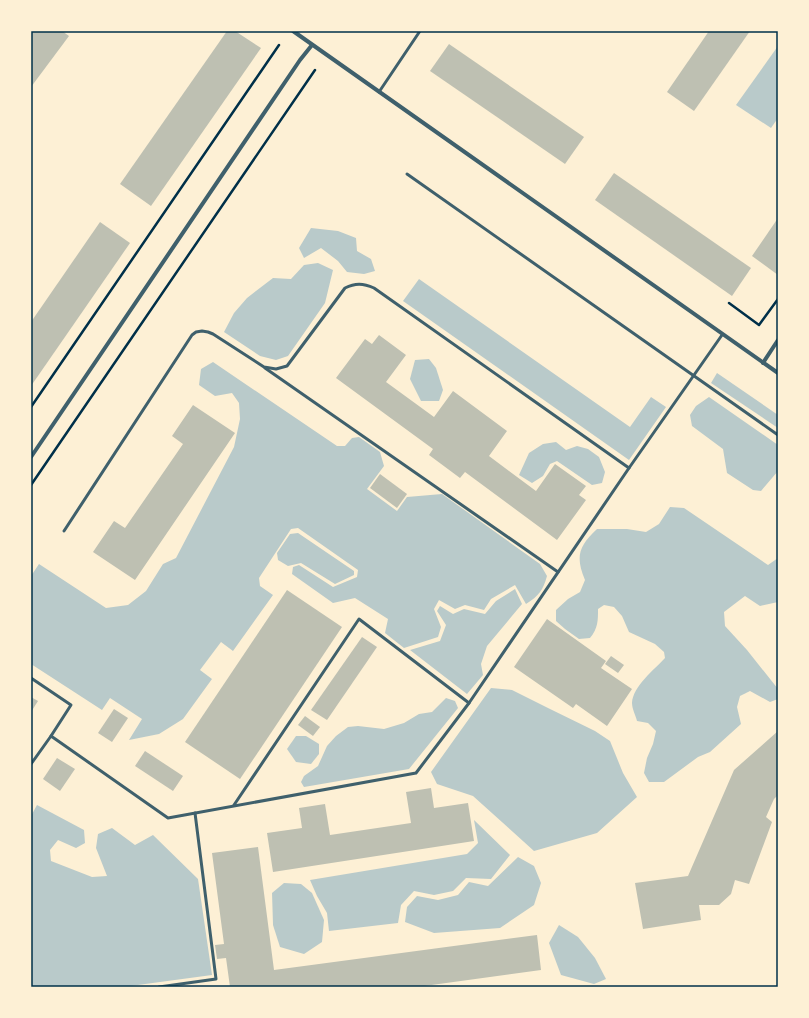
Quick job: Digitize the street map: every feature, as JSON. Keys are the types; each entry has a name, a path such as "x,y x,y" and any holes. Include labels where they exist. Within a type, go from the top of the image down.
{"street":[{"path":"293,31 778,373"},
{"path":"31,457 312,45"},
{"path":"764,363 778,340"}],"lane":[{"path":"379,92 420,31"},
{"path":"407,174 778,435"},
{"path":"264,367 276,369 287,366 345,288 352,284 359,283 367,285 374,288 629,468"},
{"path":"64,530 192,335 196,332 202,331 213,334 264,367 558,572"},
{"path":"51,736 168,818 416,773 469,703 722,334"},
{"path":"234,806 359,619 469,703"},
{"path":"31,678 71,705 31,764"},
{"path":"159,987 216,979 195,813"}],"path":[{"path":"31,406 280,45"},
{"path":"31,485 315,70"},
{"path":"729,303 759,325 778,299"}],"shaded area":[{"path":"778,46 778,118 771,128 736,105"},
{"path":"311,228 338,231 356,238 357,251 371,259 375,271 364,274 347,272 338,261 321,248 304,258 299,248"},
{"path":"318,263 333,270 325,303 288,356 276,360 260,356 224,332 234,313 247,298 273,278 291,279 304,265"},
{"path":"419,279 630,427 651,397 666,407 629,460 403,301"},
{"path":"429,359 436,368 443,390 439,401 421,401 410,379 415,360"},
{"path":"213,362 337,446 345,446 352,438 359,437 380,452 384,466 367,489 397,511 407,497 442,494 540,564 547,576 540,592 526,604 515,585 491,599 484,610 465,605 455,609 439,600 434,609 441,627 438,637 404,648 385,633 388,619 355,598 333,603 292,574 293,567 299,565 333,587 357,577 358,570 298,528 291,529 259,578 260,586 273,595 233,651 221,642 200,670 212,679 183,719 159,734 129,740 142,719 110,698 102,710 31,664 31,576 39,564 106,608 128,605 146,591 163,564 176,558 234,447 240,419 239,403 232,393 215,396 199,385 201,369"},
{"path":"717,373 778,415 778,428 711,383"},
{"path":"709,397 778,445 778,471 761,491 753,490 727,473 723,449 692,426 690,415 696,406"},
{"path":"556,442 566,450 577,446 588,449 599,457 605,472 602,483 592,485 557,461 550,464 543,476 532,483 519,475 529,453 543,444"},
{"path":"670,507 684,508 768,565 778,558 778,602 760,606 745,596 724,612 725,626 747,650 778,689 778,699 770,702 750,691 740,696 737,707 741,724 710,752 698,757 664,782 649,782 644,773 647,758 653,744 656,731 648,723 637,721 632,703 633,697 640,684 665,658 664,652 655,644 629,632 622,616 614,607 604,605 598,609 595,631 590,638 579,639 556,621 556,610 568,599 580,592 585,580 580,564 580,552 586,541 597,529 627,529 646,532 659,524"},
{"path":"298,533 354,571 354,575 335,584 301,563 288,566 278,560 277,553 290,534"},
{"path":"515,589 522,604 487,646 481,664 483,675 467,694 410,650 440,641 446,625 437,611 440,606 453,614 464,609 485,614 496,601"},
{"path":"491,688 512,690 595,731 610,741 623,773 637,797 597,833 534,851 473,796 437,784 431,772"},
{"path":"446,698 455,701 458,708 409,769 304,787 301,782 304,776 318,766 327,746 336,736 348,727 358,726 384,729 404,723 419,714 432,712"},
{"path":"296,736 306,736 319,744 319,754 311,764 296,762 287,749"},
{"path":"37,805 84,830 85,843 76,848 58,840 50,850 51,861 92,877 107,876 96,848 98,834 112,828 135,845 153,835 198,879 212,975 123,987 31,987 31,816"},
{"path":"474,820 510,855 491,879 466,878 453,891 434,895 414,891 401,905 398,923 329,931 327,913 310,880 467,854 478,843"},
{"path":"518,857 534,866 541,883 534,905 500,928 434,933 405,922 407,907 417,896 438,900 458,895 469,882 488,886"},
{"path":"284,883 301,884 312,893 324,920 322,942 304,954 280,947 273,925 272,893"},
{"path":"559,925 578,937 595,958 606,979 594,984 561,975 549,943"}],"building":[{"path":"31,31 62,31 69,36 31,87"},
{"path":"227,31 235,31 261,48 151,206 120,184"},
{"path":"709,31 750,31 694,111 667,92"},
{"path":"449,44 584,137 565,164 430,71"},
{"path":"614,173 751,268 732,296 595,200"},
{"path":"778,218 778,275 752,256"},
{"path":"100,222 130,243 31,386 31,322"},
{"path":"379,335 406,355 386,382 434,417 453,391 507,431 489,456 536,491 555,464 586,486 579,495 586,500 557,540 465,472 460,478 429,455 433,449 336,378 365,339 372,344"},
{"path":"193,405 235,433 135,580 93,552 114,521 125,528 183,444 172,436"},
{"path":"380,474 407,494 397,508 370,488"},
{"path":"287,590 342,627 240,779 185,742"},
{"path":"547,619 606,661 601,668 632,689 607,726 576,704 573,708 514,667"},
{"path":"362,637 377,647 327,720 311,710"},
{"path":"611,656 624,665 618,673 605,664"},
{"path":"31,697 38,701 31,712"},
{"path":"114,709 128,718 112,742 98,733"},
{"path":"305,716 320,727 313,736 298,725"},
{"path":"778,731 778,795 774,799 766,817 772,822 749,884 735,880 731,894 719,905 699,905 701,920 643,929 635,883 688,876 734,770"},
{"path":"145,751 183,776 173,791 135,766"},
{"path":"57,758 75,769 60,791 43,779"},
{"path":"431,788 434,808 468,803 474,841 273,872 267,833 302,828 299,808 325,804 330,835 411,823 406,792"},
{"path":"258,847 274,970 537,935 541,970 417,987 230,987 226,958 217,959 215,945 224,944 212,853"}]}
